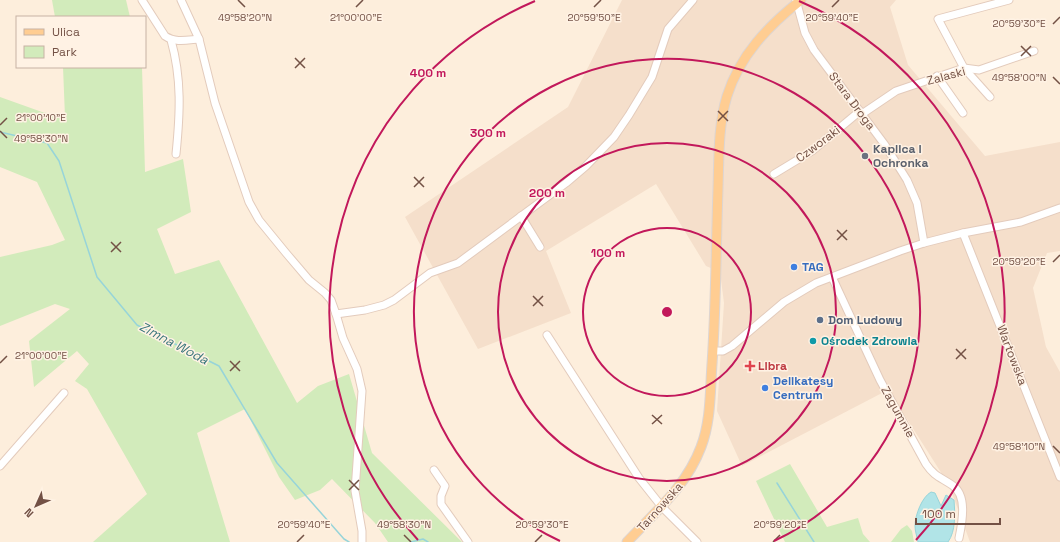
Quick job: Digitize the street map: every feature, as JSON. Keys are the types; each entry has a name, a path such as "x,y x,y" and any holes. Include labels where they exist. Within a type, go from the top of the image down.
{"main road":[{"name":"Tarnowska","path":"627,542 681,484 690,470 700,448 707,426 713,351 720,141 727,96 742,63 757,40 772,24 798,1"}],"street":[{"path":"142,0 161,30 170,40 179,77 179,116 176,154"},
{"path":"181,0 199,39 214,103 249,202 259,220 286,253 309,280 331,300 342,338 357,369 362,391 355,491 362,531 362,542"},
{"path":"336,314 374,309 394,300 425,276 458,263 566,183 614,138 652,77 668,29 693,0"},
{"path":"990,97 964,68 938,19 1009,0"},
{"name":"Stara Droga","path":"798,1 805,34 814,50 885,144 913,190 924,243"},
{"path":"170,40 199,39"},
{"name":"Zalaski","path":"861,112 896,91 937,76 964,68 979,70 1034,51"},
{"path":"937,76 963,112"},
{"name":"Czworaki","path":"774,174 812,151 861,112"},
{"path":"713,351 722,351 732,346 784,302 803,290 832,278 924,243 963,233 1021,222 1060,208"},
{"path":"521,216 540,247"},
{"name":"Wartowska","path":"963,233 1060,477"},
{"name":"Zagumnie","path":"832,278 880,380 926,464 932,474 954,485 959,494 962,502 962,520 959,538"},
{"path":"547,335 639,478 662,506 697,542"},
{"path":"0,466 64,393"},
{"path":"434,470 445,486 441,496 441,504 468,542"}],"shaded area":[{"path":"622,0 896,0 890,7 908,65 985,156 1060,142 1060,251 1047,253 1033,288 1046,347 1060,372 1060,542 970,542 949,485 891,394 882,393 742,466 717,411 724,303 720,272 706,266 656,184 546,251 571,313 478,349 405,217 568,107"}],"green space":[{"path":"52,0 126,0 130,16 55,16"},
{"path":"63,68 142,68 145,172 183,159 191,212 157,229 175,274 219,260 297,403 318,386 349,374 372,453 462,542 388,542 375,523 332,479 320,490 295,500 279,477 245,409 197,433 230,542 93,542 147,494 87,389 75,381 89,364 77,351 34,387 29,341 70,309 55,304 0,326 0,257 52,245 65,240 37,182 0,167 0,97 42,112 65,117"},
{"path":"790,464 827,527 858,518 863,534 870,542 785,542 756,481"},
{"path":"907,525 912,531 914,542 891,542 901,529"}],"water":[{"path":"931,492 935,493 941,506 946,495 954,500 954,527 951,538 948,542 918,542 915,528 916,517 922,502"}],"waterway":[{"name":"Zimna Woda","path":"0,132 47,143 59,161 97,277 137,325 219,366 277,463 344,539 349,542"},
{"path":"777,483 814,542"},
{"name":"Zimna Woda","path":"411,542 423,539 428,542"}],"place":[{"name":"Kaplica i Ochronka","path":"865,156"},
{"name":"TAG","path":"794,267"},
{"name":"Dom Ludowy","path":"820,320"},
{"name":"Ośrodek Zdrowia","path":"813,341"},
{"name":"Libra","path":"750,366"},
{"name":"Delikatesy Centrum","path":"765,388"}]}
